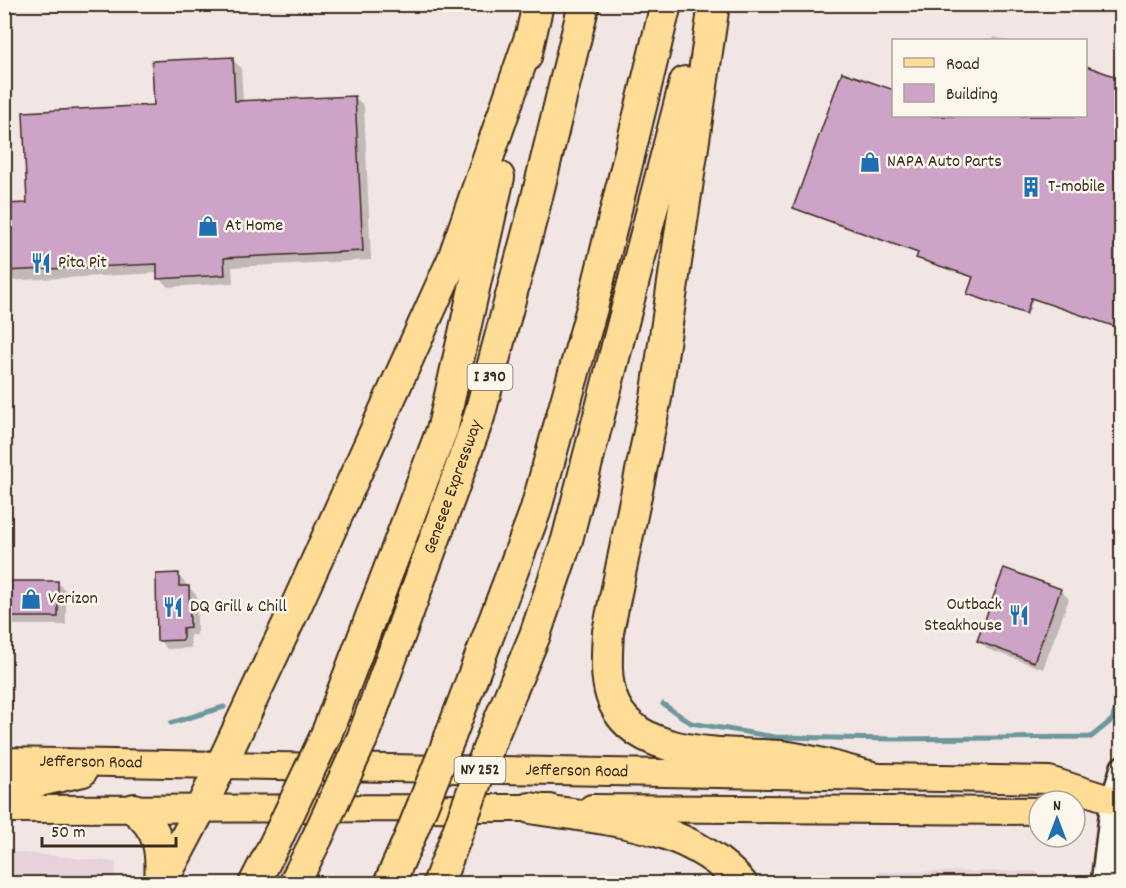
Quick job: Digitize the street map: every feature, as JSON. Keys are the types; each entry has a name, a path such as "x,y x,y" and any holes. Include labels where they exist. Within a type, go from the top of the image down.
{"highway":[{"path":"254,884 326,735 443,427 538,4"},
{"name":"Genesee Expressway","path":"294,884 362,739 479,417 536,206 584,4"},
{"path":"389,884 450,737 535,512 592,308 666,4"},
{"path":"438,884 492,738 535,635 567,540 705,4"},
{"path":"714,4 656,398 608,632 607,658 612,696 618,711 631,724 653,740 673,747 783,756 869,776"},
{"path":"160,884 201,808 297,604 453,259 530,37"},
{"path":"134,808 153,828 160,844 160,884"},
{"path":"530,808 653,828 686,840 706,852 742,884"}],"main road":[{"name":"Jefferson Road","path":"4,761 1048,780 1117,800"},
{"path":"4,785 30,785 121,764"},
{"path":"1087,805 1117,800"},
{"name":"Jefferson Road","path":"4,809 530,808 1027,811"}],"street":[{"path":"1102,884 1122,767"}],"shaded area":[{"path":"5,851 116,862 115,883 5,883"},
{"path":"1036,871 1048,883 869,883 879,872"}],"building":[{"path":"233,57 235,101 355,96 363,251 224,258 225,275 157,279 157,264 4,271 4,204 27,203 23,112 154,105 152,61"},
{"name":"T-mobile","path":"1087,66 1122,79 1122,329 1031,298 1026,314 967,294 973,277 916,258 918,253 793,208 842,72 892,89 892,117 1087,117"},
{"name":"Outback Steakhouse","path":"1004,568 1061,589 1034,662 977,641"},
{"name":"DQ Grill & Chill","path":"179,573 179,586 189,586 190,627 183,628 183,640 157,641 156,574"},
{"name":"Verizon","path":"4,581 58,581 58,617 4,617"}],"waterway":[{"path":"663,704 691,723 775,737 894,739 1091,737 1112,720 1122,690"},
{"path":"171,723 224,707"}],"place":[{"name":"NAPA Auto Parts","path":"870,162"},
{"name":"T-mobile","path":"1031,187"},
{"name":"At Home","path":"208,226"},
{"name":"Pita Pit","path":"41,263"},
{"name":"Verizon","path":"31,599"},
{"name":"DQ Grill & Chill","path":"173,607"},
{"name":"Outback Steakhouse","path":"1019,615"}]}
